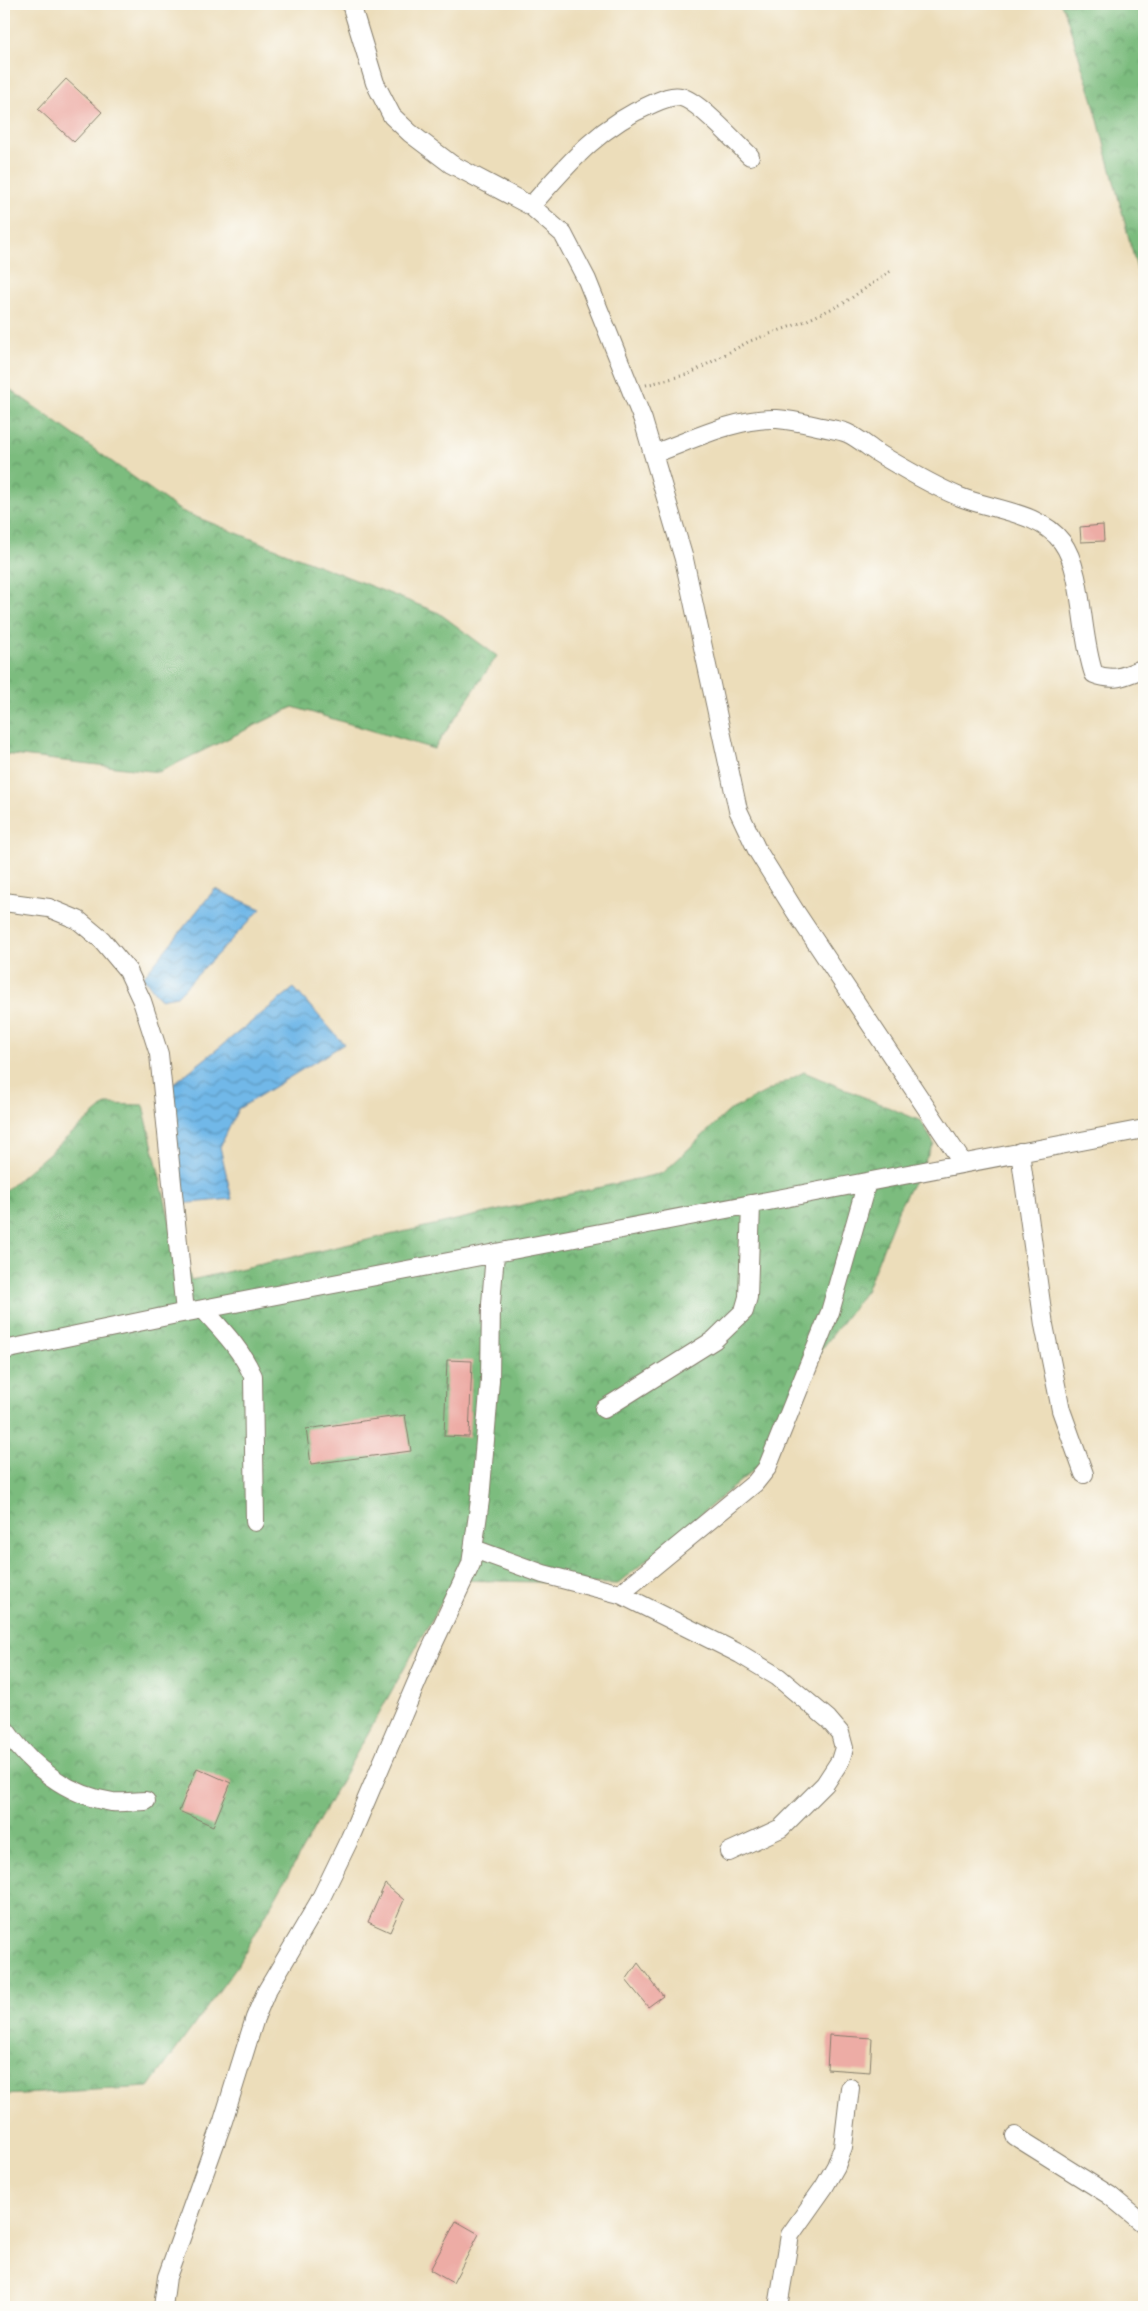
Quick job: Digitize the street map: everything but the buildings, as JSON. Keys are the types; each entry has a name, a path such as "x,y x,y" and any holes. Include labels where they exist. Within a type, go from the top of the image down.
{"street":[{"path":"351,4 375,83 392,116 410,133 451,164 531,206 563,234 587,280 644,420 684,559 738,810 757,850 795,911 963,1164"},
{"path":"531,206 575,156 599,135 628,114 666,98 680,97 694,102 750,156"},
{"path":"653,454 728,427 767,420 777,419 809,424 848,434 944,490 978,504 1032,519 1051,530 1062,542 1069,555 1076,582 1089,658 1094,674 1105,678 1120,678 1144,668"},
{"path":"4,902 49,908 78,920 102,940 128,971 142,1001 159,1054 185,1312"},
{"path":"4,1350 203,1308 1144,1128"},
{"path":"1020,1152 1050,1354 1061,1410 1084,1474"},
{"path":"620,1594 756,1483 768,1468 830,1312 867,1182"},
{"path":"604,1409 714,1340 744,1311 748,1297 752,1204"},
{"path":"163,2307 167,2276 223,2121 255,2018 266,1992 318,1902 350,1838 430,1651 460,1591 471,1564 490,1380 491,1304 495,1253"},
{"path":"203,1308 236,1345 245,1358 253,1376 255,1522"},
{"path":"474,1549 543,1574 620,1594 740,1654 778,1677 828,1719 840,1734 844,1748 840,1761 824,1784 782,1828 729,1852"},
{"path":"4,1728 31,1761 54,1781 81,1793 113,1802 146,1801"},
{"path":"778,2307 790,2236 836,2166 842,2147 850,2088"},
{"path":"1014,2136 1109,2195 1144,2224"}],"path":[{"path":"631,389 689,374 706,367 750,341 803,322 844,303 892,270"}],"green space":[{"path":"1060,4 1144,4 1144,296 1093,101 1064,9"},
{"path":"4,385 181,511 439,613 497,656 434,749 293,707 159,772 4,754"},
{"path":"804,1072 921,1121 934,1144 899,1208 866,1291 821,1350 776,1451 618,1584 454,1580 237,1966 149,2087 4,2095 4,1192 106,1104 143,1105 172,1230 191,1280 663,1173 729,1111"}],"water":[{"path":"215,889 261,909 177,996 160,999 143,977"},
{"path":"294,988 344,1044 238,1109 220,1147 232,1199 180,1204 172,1085"}]}
